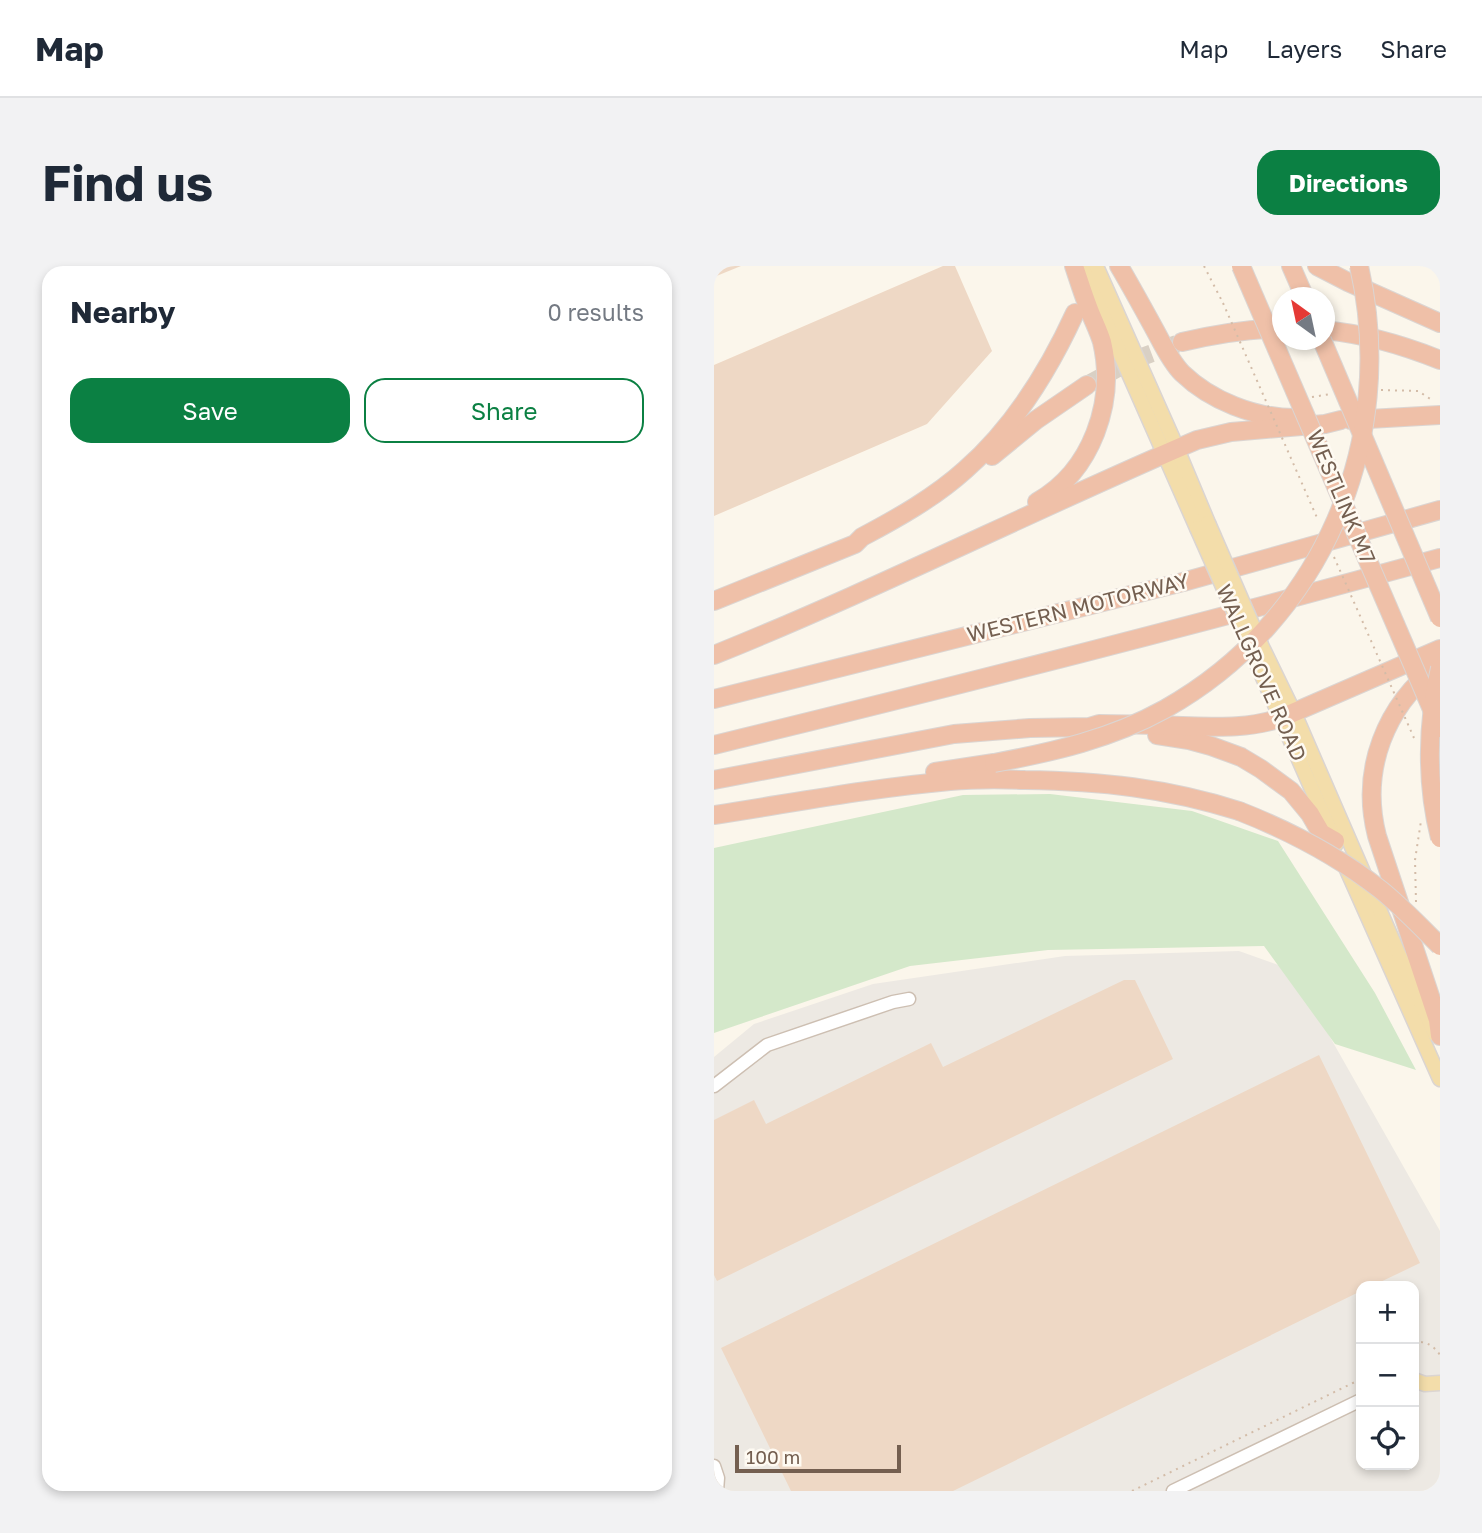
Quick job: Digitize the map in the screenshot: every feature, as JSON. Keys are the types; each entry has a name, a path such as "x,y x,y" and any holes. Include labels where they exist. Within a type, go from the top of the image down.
{"highway":[{"path":"1030,515 1037,503 1059,487 1082,459 1101,420 1106,394 1101,340 1074,266"},
{"path":"1119,266 1181,372 1210,394 1239,409 1285,418 1341,420 1440,415"},
{"name":"WESTLINK M7","path":"1241,266 1440,729"},
{"path":"1292,266 1301,287"},
{"path":"1317,266 1440,323"},
{"path":"714,806 993,763 1082,744 1124,729 1164,710 1232,662 1260,635 1292,597 1313,566 1332,529 1350,484 1365,421 1370,369 1366,304 1359,266"},
{"path":"855,544 862,537 927,500 990,446 1013,420 1040,381 1075,313"},
{"path":"1182,342 1227,333 1272,328"},
{"path":"1335,332 1380,339 1440,360"},
{"name":"WESTLINK M7","path":"1326,350 1440,618"},
{"path":"714,601 870,540 954,488 1037,420 1087,385"},
{"path":"714,654 850,597 1171,452 1222,433 1325,425 1341,420"},
{"name":"WESTERN MOTORWAY","path":"714,699 1183,582 1440,510"},
{"path":"714,745 965,684 1440,558"},
{"path":"714,780 954,734 1089,727 1099,724 1251,726 1287,716 1440,649"},
{"path":"1440,666 1433,708 1431,769 1433,802 1440,838"},
{"path":"1440,666 1418,683 1393,716 1378,751 1371,791 1373,822 1438,1020 1440,1036"},
{"path":"1089,727 1096,731 1189,740 1241,757 1291,790 1321,833 1335,841"},
{"path":"714,815 888,788 954,781 1056,780 1160,790 1239,811 1295,835 1349,866 1382,891 1440,946"}],"main road":[{"name":"WALLGROVE ROAD","path":"1081,266 1171,452"},
{"name":"WALLGROVE ROAD","path":"1096,266 1171,452 1256,648 1440,1044"},
{"name":"WALLGROVE ROAD","path":"1287,716 1335,841 1440,1079"},
{"path":"1419,1382 1440,1383"}],"street":[{"path":"714,1086 766,1045 892,1002 909,999"},
{"path":"1172,1491 1356,1402"},
{"path":"714,1466 718,1478 717,1491"}],"path":[{"path":"1205,266 1223,303"},
{"path":"1416,909 1415,860 1423,814"},
{"path":"1419,1342 1431,1345 1440,1354"},
{"path":"1132,1491 1356,1381"}],"shaded area":[{"path":"1239,951 1292,970 1440,1231 1440,1491 714,1491 714,1057 754,1024 873,984 1065,956"}],"green space":[{"path":"1050,794 1192,811 1278,841 1375,993 1416,1070 1335,1044 1264,946 1048,950 910,966 714,1033 714,848 963,795"}],"building":[{"path":"714,266 741,266 714,277"},
{"path":"943,266 955,266 992,351 927,424 714,516 714,365"},
{"path":"1124,980 1135,980 1173,1059 717,1281 714,1275 714,1120 754,1100 766,1124 931,1043 943,1067"},
{"path":"1319,1055 1420,1263 1382,1281 1356,1281 1356,1293 953,1491 791,1491 721,1348"}],"tunnel":[{"path":"1087,385 1131,361 1179,343"}]}
